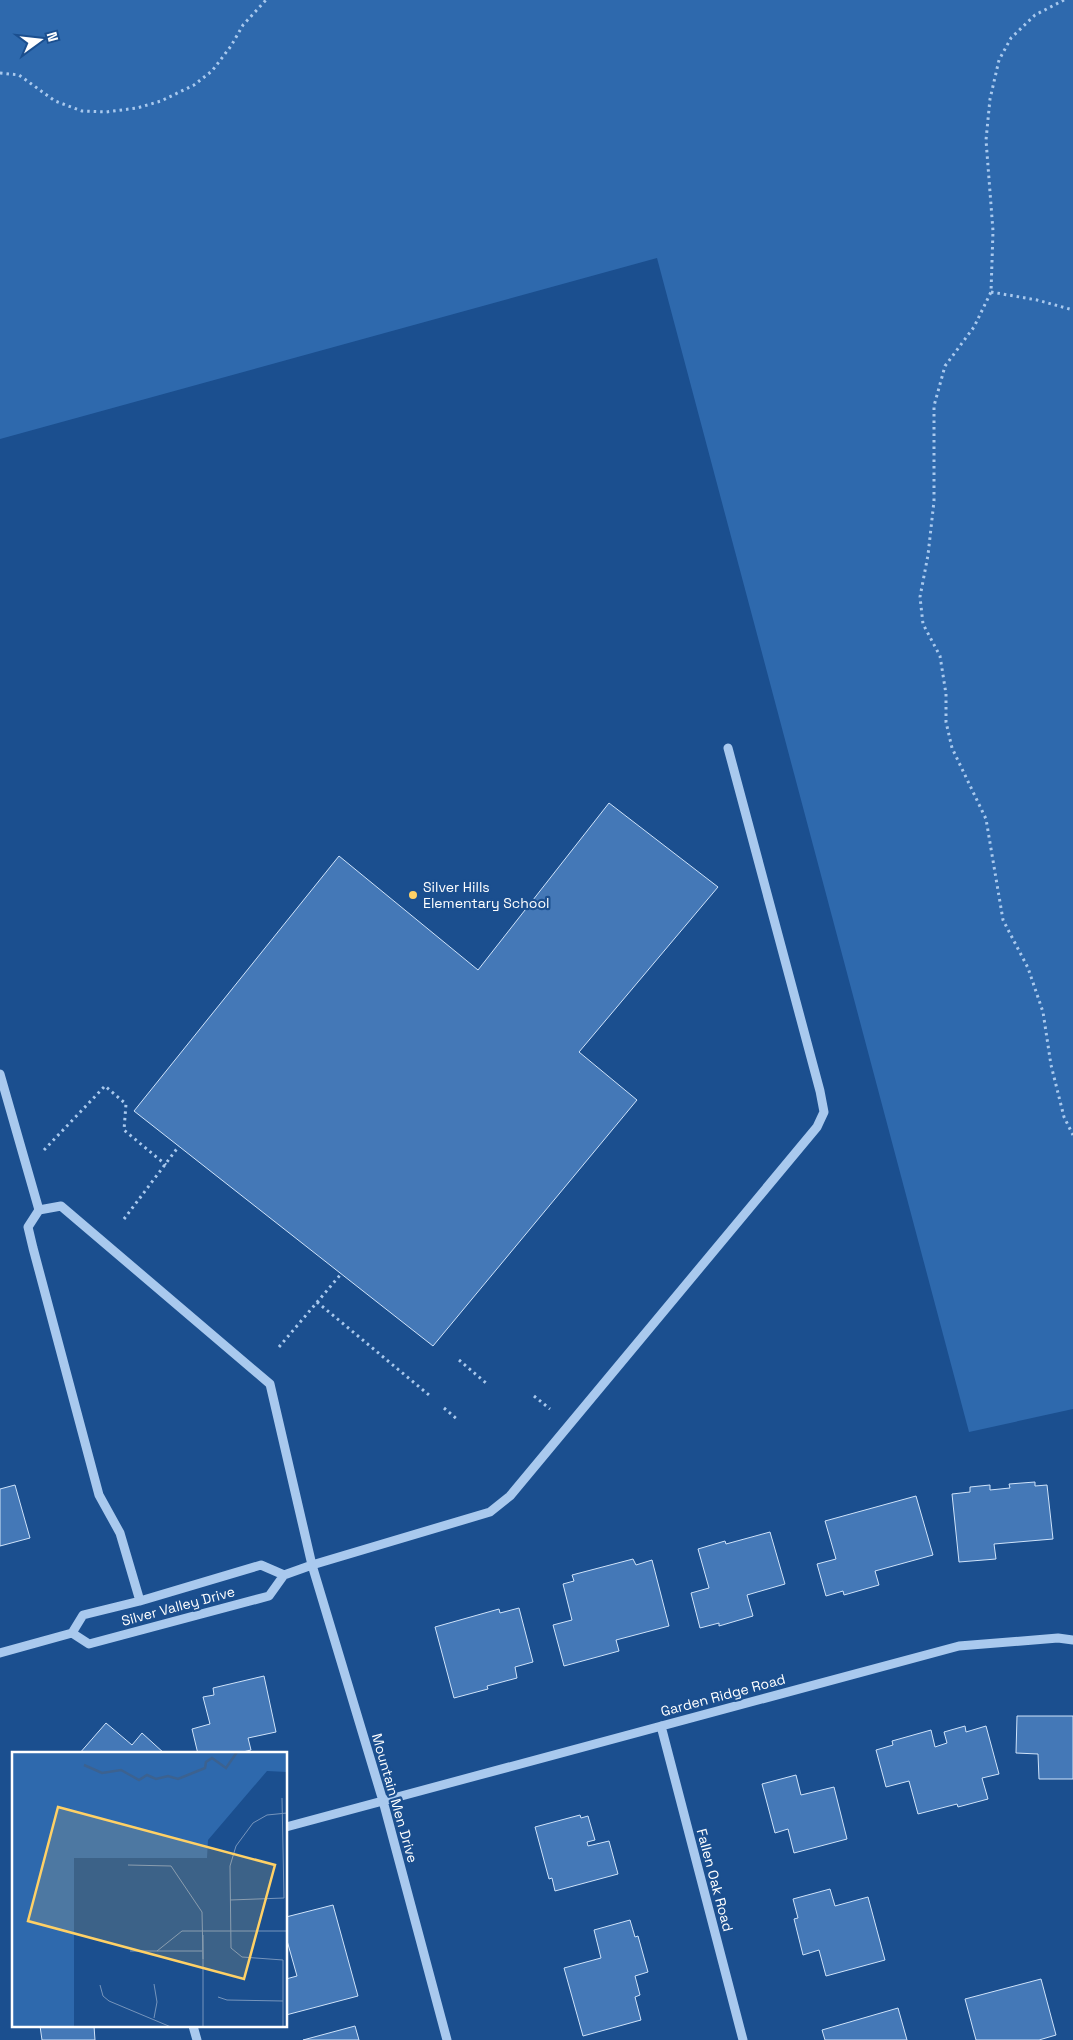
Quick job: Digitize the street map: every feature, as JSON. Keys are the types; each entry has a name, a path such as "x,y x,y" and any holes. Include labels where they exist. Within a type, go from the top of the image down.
{"street":[{"path":"284,1575 490,1512 510,1496 818,1127 824,1112 820,1091 728,748"},
{"path":"0,1074 40,1210 28,1227 33,1248 99,1495 120,1533 140,1601"},
{"name":"Mountain Men Drive","path":"40,1210 61,1206 270,1384 312,1565 383,1801 447,2040"},
{"name":"Silver Valley Drive","path":"260,1565 284,1575 269,1596 89,1644 72,1633 83,1615 140,1601 260,1565"},
{"path":"0,1653 72,1633"},
{"name":"Garden Ridge Road","path":"288,1826 959,1646 1058,1638 1073,1640"},
{"name":"Fallen Oak Road","path":"660,1726 743,2040"}],"path":[{"path":"0,73 19,74 55,101 82,111 106,112 137,108 161,101 194,85 212,71 231,46 243,25 266,0"},
{"path":"1064,0 1035,15 1011,38 999,60 990,99 986,140 993,231 991,292 974,328 946,366 934,406 934,501 928,555 920,597 923,624 940,656 946,694 946,722 952,748 986,819 1003,920 1028,968 1043,1012 1051,1066 1064,1117 1073,1135"},
{"path":"991,292 1037,300 1073,310"},
{"path":"42,1152 105,1086 126,1104 124,1130 166,1165"},
{"path":"124,1219 179,1146"},
{"path":"279,1347 341,1274"},
{"path":"317,1302 428,1395"},
{"path":"459,1360 486,1383"},
{"path":"534,1396 550,1409"},
{"path":"444,1408 458,1420"}],"shaded area":[{"path":"0,0 1073,0 1073,1409 969,1432 657,258 0,439"}],"building":[{"path":"609,803 718,887 579,1052 637,1100 433,1346 134,1111 339,856 478,970"},
{"path":"1035,1482 1035,1486 1047,1485 1053,1539 994,1544 996,1559 959,1562 952,1494 970,1492 970,1487 990,1485 990,1490 1010,1488 1009,1484"},
{"path":"15,1485 30,1538 0,1546 0,1489"},
{"path":"916,1496 933,1555 875,1571 879,1585 844,1595 843,1591 826,1596 817,1564 836,1559 825,1521"},
{"path":"770,1532 785,1584 747,1595 753,1616 719,1626 719,1623 700,1628 691,1593 709,1588 698,1549 725,1541 726,1544"},
{"path":"633,1559 636,1565 652,1560 669,1626 616,1640 619,1651 564,1666 553,1625 572,1620 563,1584 574,1581 572,1575"},
{"path":"519,1608 533,1662 515,1667 517,1678 487,1686 488,1689 454,1698 435,1627 499,1609 500,1613"},
{"path":"264,1676 276,1732 248,1738 251,1750 243,1752 198,1752 192,1729 210,1724 203,1697 214,1695 213,1688"},
{"path":"1017,1716 1073,1716 1073,1779 1039,1779 1038,1754 1016,1753"},
{"path":"106,1723 132,1745 142,1733 163,1752 81,1752"},
{"path":"965,1726 966,1732 986,1726 999,1774 982,1778 988,1799 958,1807 957,1804 918,1814 909,1781 886,1787 876,1750 893,1745 892,1741 931,1730 935,1747 947,1743 944,1732"},
{"path":"796,1775 801,1795 834,1787 847,1839 794,1853 788,1829 775,1833 762,1784"},
{"path":"580,1815 581,1818 588,1816 595,1840 587,1842 588,1846 609,1841 618,1874 555,1891 552,1878 549,1879 535,1827"},
{"path":"830,1889 835,1906 868,1897 885,1960 826,1976 819,1950 803,1955 794,1919 798,1918 793,1899"},
{"path":"333,1905 358,1996 288,2014 288,1978 297,1976 288,1944 288,1916"},
{"path":"630,1920 635,1937 638,1936 648,1972 635,1976 640,1995 635,1997 641,2020 583,2036 564,1968 601,1958 594,1930"},
{"path":"1041,1979 1056,2035 1039,2040 976,2040 965,1999"},
{"path":"898,2008 907,2040 825,2040 822,2030"},
{"path":"355,2026 359,2040 303,2040"},
{"path":"40,2028 94,2028 95,2040 42,2040"}],"place":[{"name":"Silver Hills Elementary School","path":"413,895"}]}
